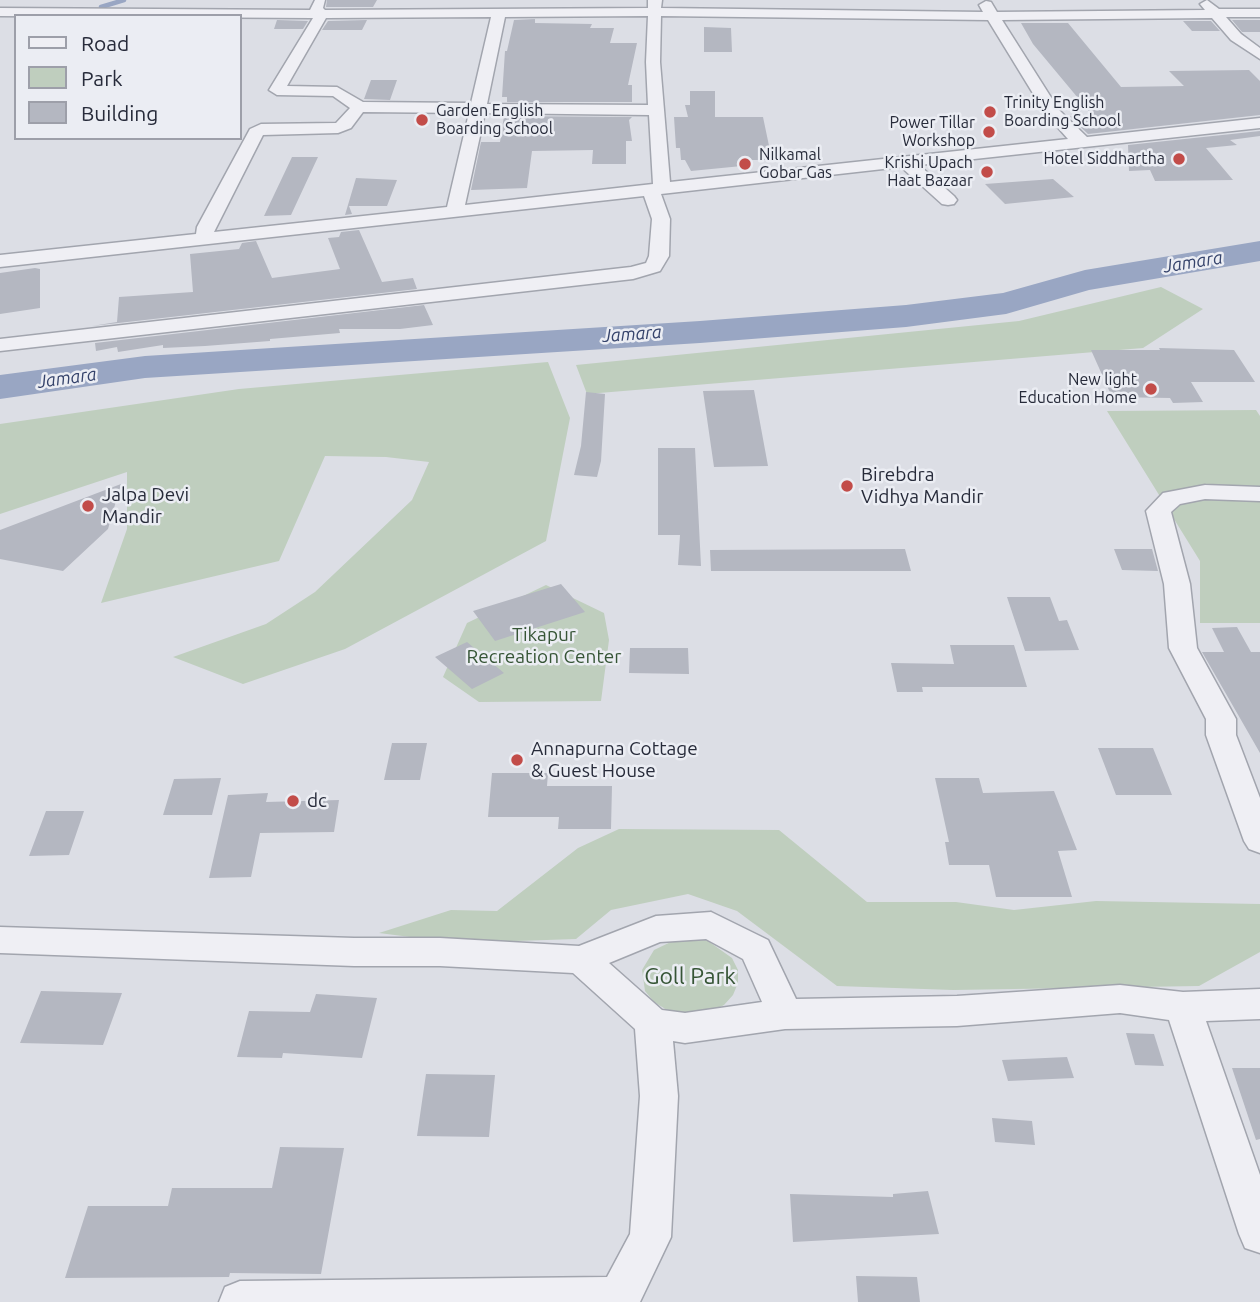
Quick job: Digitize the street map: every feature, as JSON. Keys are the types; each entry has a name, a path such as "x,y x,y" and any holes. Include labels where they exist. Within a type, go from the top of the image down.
{"street":[{"path":"983,0 1053,113 1074,136 1083,141"},
{"path":"1204,0 1236,37 1260,55"},
{"path":"181,14 322,7 499,13 655,6 863,7 993,16 1260,13"},
{"path":"0,345 633,273 653,267 659,256 661,219 656,187 658,110 653,62 655,6"},
{"path":"322,7 277,90 337,92 359,107 658,110"},
{"path":"0,12 107,14"},
{"path":"455,210 499,13"},
{"path":"204,239 206,227 256,132 261,129 338,128 345,125 359,107"},
{"path":"0,261 1260,122"},
{"path":"904,161 948,200"},
{"path":"1260,494 1205,492 1172,498 1158,511 1177,584 1183,648 1221,719 1221,736 1260,841"},
{"path":"0,940 354,952 440,952 581,960 656,929 711,925 755,950 785,1014"},
{"path":"581,960 653,1023 685,1028 785,1014 957,1012 1120,999 1183,1007 1260,1004"},
{"path":"1183,1007 1260,1234"},
{"path":"240,1302 619,1300 650,1237 659,1096 653,1023"}],"green space":[{"path":"1161,287 1203,309 1143,348 587,394 576,365 1019,321"},
{"path":"548,362 570,418 546,541 345,649 243,684 173,657 266,624 315,592 412,500 429,462 386,457 325,456 279,561 101,603 127,529 127,472 0,514 0,424 239,389"},
{"path":"1256,410 1260,416 1260,623 1200,623 1200,561 1107,411"},
{"name":"Tikapur Recreation Center","path":"546,585 604,613 609,640 601,701 479,702 443,677 467,623"},
{"path":"619,829 779,830 867,902 956,902 1014,910 1096,901 1260,904 1260,952 1199,986 953,990 837,986 737,911 688,894 611,910 576,939 457,943 379,933 451,910 497,911 578,848"},
{"name":"Goll Park","path":"677,939 708,941 732,958 738,970 738,983 733,995 724,1005 712,1011 681,1014 654,1002 645,991 642,970 654,950"}],"building":[{"path":"327,0 377,0 373,7 326,7"},
{"path":"535,19 535,23 592,24 590,28 614,28 610,43 637,43 628,85 632,85 632,102 507,102 507,97 502,97 505,51 514,20"},
{"path":"277,20 308,21 303,29 274,29"},
{"path":"367,20 362,30 322,30 328,21"},
{"path":"1232,20 1260,20 1260,32 1242,32"},
{"path":"1183,21 1211,21 1220,31 1192,31"},
{"path":"1021,23 1068,23 1121,87 1184,86 1169,71 1249,70 1260,81 1260,115 1088,134 1069,116 1093,116 1033,44"},
{"path":"704,27 731,28 732,52 704,52"},
{"path":"371,80 397,80 390,100 364,99"},
{"path":"690,91 715,91 715,117 763,117 772,160 748,160 752,165 691,171 685,160 681,160 680,148 676,148 674,117 688,117 685,105 690,105"},
{"path":"504,116 632,117 629,120 632,141 626,141 626,164 592,164 593,150 532,151 527,188 471,190 481,142 500,142"},
{"path":"1260,131 1260,136 1230,140 1237,145 1206,148 1233,180 1155,181 1150,170 1129,171 1128,145"},
{"path":"292,157 318,157 291,215 264,216"},
{"path":"356,178 397,180 387,206 349,206 352,214 345,215"},
{"path":"1053,179 1074,197 1005,204 985,184"},
{"path":"359,230 382,282 413,278 417,289 92,326 117,322 119,297 193,292 190,254 239,249 242,243 256,241 272,278 340,269 328,238 339,237 341,232"},
{"path":"40,269 40,308 0,314 0,273"},
{"path":"424,305 433,325 400,329 339,329 340,333 270,341 163,348 163,345 118,352 117,347 96,351 95,343"},
{"path":"1159,348 1234,350 1255,382 1191,382 1203,402 1173,403 1170,398 1112,397 1091,350 1160,350"},
{"path":"754,390 768,466 714,467 703,391"},
{"path":"586,392 605,394 601,461 597,477 574,475 581,446"},
{"path":"658,448 695,448 701,566 678,565 680,535 658,535"},
{"name":"Jalpa Devi Mandir","path":"121,484 108,529 63,571 0,559 0,530"},
{"path":"905,549 911,571 711,571 710,550"},
{"path":"1114,549 1152,549 1158,571 1122,570"},
{"path":"561,584 585,612 495,641 473,611"},
{"path":"1007,597 1050,597 1059,621 1067,620 1079,650 1025,651"},
{"path":"1237,627 1251,652 1260,652 1260,753 1202,652 1224,652 1212,628"},
{"path":"467,642 504,673 472,689 435,657"},
{"path":"950,645 1014,645 1027,687 922,687 923,692 897,692 891,663 954,664"},
{"path":"630,648 688,648 689,674 629,673"},
{"path":"392,743 427,743 420,780 384,780"},
{"path":"1098,748 1153,748 1172,795 1116,795"},
{"path":"492,773 548,773 547,786 612,786 611,829 558,829 559,817 488,817"},
{"path":"221,778 212,815 163,815 174,779"},
{"path":"935,778 979,778 983,793 1054,791 1077,850 1058,851 1072,897 996,897 989,865 949,865 945,842 949,842"},
{"path":"268,793 266,802 339,800 334,832 260,833 251,877 209,878 228,795"},
{"path":"46,811 84,811 69,855 29,856"},
{"path":"41,991 122,993 103,1045 20,1043"},
{"path":"316,994 377,998 362,1058 283,1053 282,1058 237,1057 249,1011 310,1012"},
{"path":"1126,1033 1154,1034 1164,1066 1135,1065"},
{"path":"1067,1057 1074,1078 1008,1081 1002,1060"},
{"path":"1232,1068 1260,1068 1260,1139 1256,1140"},
{"path":"426,1074 495,1075 489,1137 417,1136"},
{"path":"992,1118 1032,1121 1035,1145 995,1142"},
{"path":"280,1147 344,1148 321,1274 230,1273 229,1277 65,1278 88,1206 168,1206 172,1188 272,1188"},
{"path":"928,1191 939,1234 793,1242 790,1194 893,1197 893,1194"},
{"path":"856,1276 917,1277 920,1302 858,1302"}],"waterway":[{"path":"101,7 124,0"},
{"name":"Jamara","path":"0,387 145,367 700,332 906,316 1006,303 1085,280 1260,251"}],"place":[{"name":"Trinity English Boarding School","path":"990,112"},
{"name":"Garden English Boarding School","path":"422,120"},
{"name":"Power Tillar Workshop","path":"989,132"},
{"name":"Hotel Siddhartha","path":"1179,159"},
{"name":"Nilkamal Gobar Gas","path":"745,164"},
{"name":"Krishi Upach Haat Bazaar","path":"987,172"},
{"name":"New light Education Home","path":"1151,389"},
{"name":"Birebdra Vidhya Mandir","path":"847,486"},
{"name":"Jalpa Devi Mandir","path":"88,506"},
{"name":"Annapurna Cottage & Guest House","path":"517,760"},
{"name":"dc","path":"293,801"}]}
